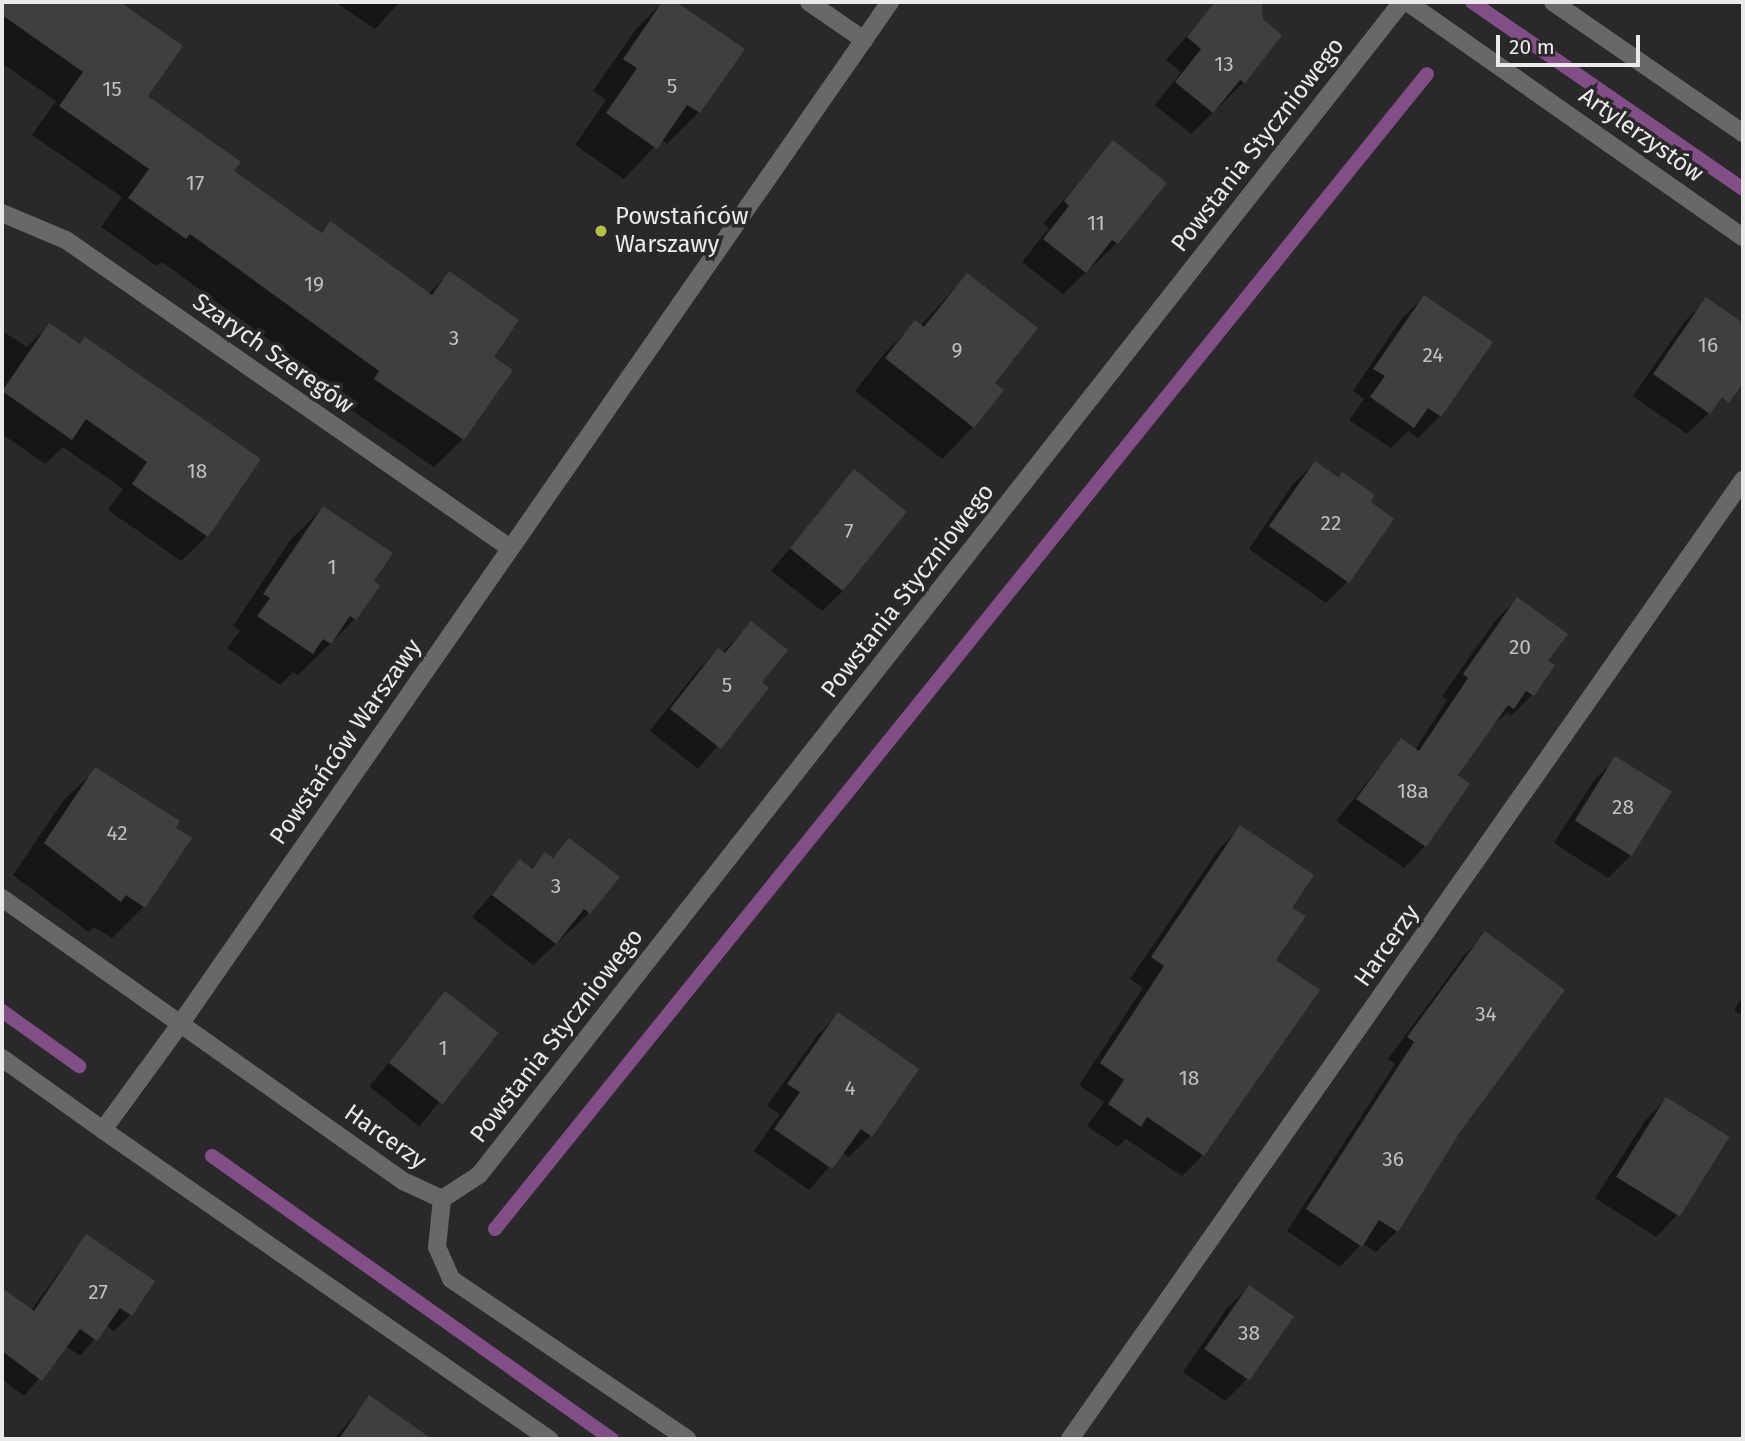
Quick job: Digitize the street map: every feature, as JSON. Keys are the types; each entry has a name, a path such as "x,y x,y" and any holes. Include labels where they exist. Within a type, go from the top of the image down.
{"street":[{"path":"809,2 864,40"},
{"name":"Powstańców Warszawy","path":"103,1130 181,1023 890,2"},
{"name":"Artylerzystów","path":"1405,2 1743,237"},
{"name":"Powstania Styczniowego","path":"442,1199 461,1189 488,1164 1405,2"},
{"path":"1553,2 1743,133"},
{"name":"Szarych Szeregów","path":"2,213 66,240 510,548"},
{"name":"Harcerzy","path":"1070,1439 1743,480"},
{"name":"Harcerzy","path":"2,898 403,1181 442,1199 437,1247 451,1279 687,1439"},
{"path":"2,1058 549,1439"}],"building":[{"path":"2,2 120,2 183,46 148,96 241,162 234,171 322,233 330,221 432,295 449,271 519,320 494,357 513,370 464,440 374,379 379,371 190,234 186,239 128,198 149,169 59,106 83,72 2,15"},
{"path":"662,2 676,2 745,49 700,113 687,105 657,149 606,113 637,68 623,59"},
{"path":"1215,2 1262,2 1263,19 1282,35 1245,83 1240,80 1213,113 1175,82 1201,49 1187,37"},
{"path":"1113,140 1167,183 1118,244 1112,240 1086,273 1043,239 1069,206 1064,201"},
{"path":"967,273 1038,328 995,383 1004,390 974,428 885,358 915,320 924,327"},
{"path":"1424,295 1493,342 1441,417 1428,408 1414,428 1370,397 1385,376 1373,369"},
{"path":"1706,297 1743,323 1743,383 1729,403 1722,397 1710,414 1653,374"},
{"path":"49,323 80,344 85,337 261,459 208,537 132,484 147,462 86,419 72,440 2,391"},
{"path":"1315,461 1339,478 1342,472 1375,495 1371,502 1394,519 1349,583 1269,526"},
{"path":"854,469 907,512 843,591 790,548"},
{"path":"323,506 393,553 374,581 380,586 356,620 350,616 331,644 323,639 313,654 257,616 270,598 263,594"},
{"path":"1517,597 1568,634 1548,661 1555,665 1534,696 1526,691 1514,709 1508,705 1458,775 1470,784 1426,847 1356,799 1401,738 1419,751 1468,678 1463,674"},
{"path":"751,621 788,650 762,682 769,688 721,749 670,709 718,648 725,653"},
{"path":"1615,756 1672,792 1632,856 1575,820"},
{"path":"95,767 180,821 176,828 192,838 145,908 126,895 121,902 44,843"},
{"path":"1240,825 1314,875 1292,908 1306,916 1276,960 1320,990 1204,1156 1147,1117 1141,1127 1108,1104 1124,1080 1100,1063 1164,966 1151,957"},
{"path":"569,838 620,877 590,914 584,909 556,944 492,895 520,859 532,869 545,852 553,858"},
{"path":"1485,931 1565,990 1460,1132 1398,1232 1379,1220 1362,1247 1306,1209 1414,1042 1407,1037"},
{"path":"445,991 499,1033 443,1105 389,1063"},
{"path":"838,1012 919,1069 872,1137 861,1129 832,1169 774,1129 800,1092 787,1084"},
{"path":"1666,1097 1730,1137 1680,1216 1616,1177"},
{"path":"86,1234 155,1281 132,1316 120,1308 97,1341 80,1329 42,1381 2,1351 2,1288 34,1311"},
{"path":"1249,1285 1294,1317 1249,1380 1204,1349"},
{"path":"369,1395 432,1439 339,1439"}],"waterway":[{"path":"1472,2 1743,189"},
{"path":"495,1229 1427,74"},
{"path":"2,1011 79,1066"},
{"path":"212,1156 612,1439"}],"place":[{"name":"Powstańców Warszawy","path":"601,231"}]}
